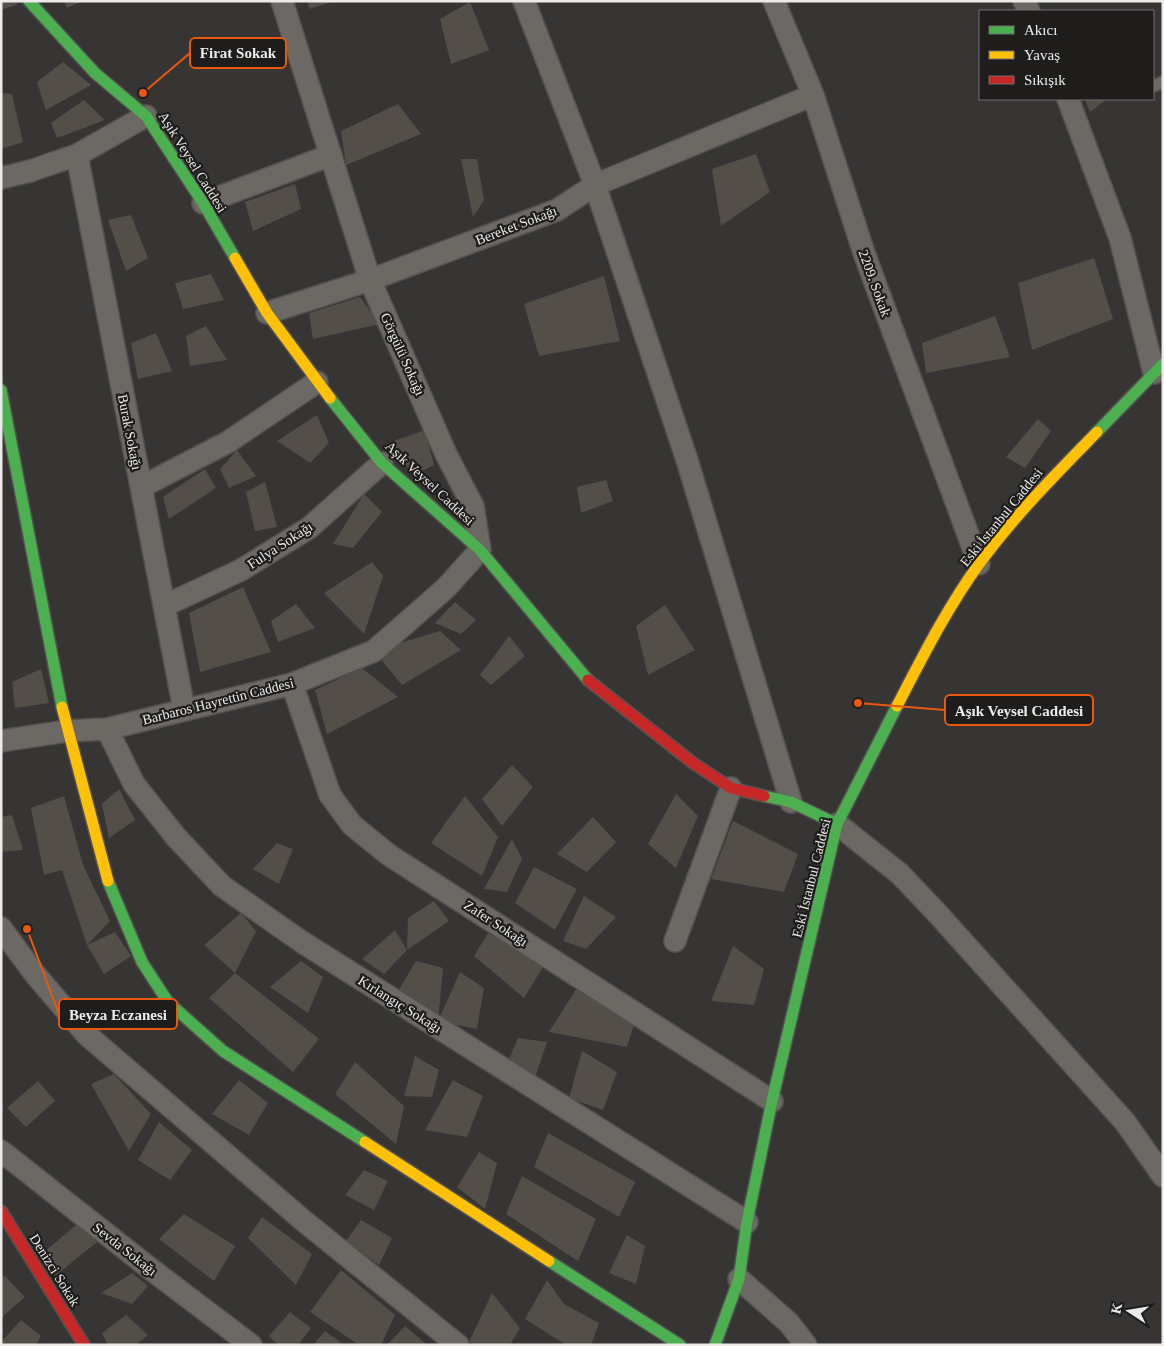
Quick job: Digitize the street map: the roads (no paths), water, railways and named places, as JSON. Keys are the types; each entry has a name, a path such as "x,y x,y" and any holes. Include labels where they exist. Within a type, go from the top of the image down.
{"street":[{"name":"Aşık Veysel Caddesi","path":"29,1 95,73 146,116 203,203 267,313 317,382 382,463 480,550 589,681 693,763 731,788 791,802 837,824"},
{"name":"Görgülü Sokağı","path":"282,1 370,280 446,454 473,506 480,550"},
{"path":"524,1 595,185 687,460 791,802"},
{"name":"2209. Sokak","path":"774,1 812,95 864,253 979,564"},
{"name":"Bereket Sokağı","path":"267,313 370,280 557,210 595,185 812,95"},
{"path":"1068,100 1120,238 1158,368"},
{"path":"1,178 30,172 77,155 146,116"},
{"name":"Burak Sokağı","path":"77,155 184,709"},
{"path":"203,203 330,155"},
{"name":"Eski İstanbul Caddesi","path":"715,1345 739,1279 747,1222 772,1101 837,824 931,641 979,564 1033,498 1158,368"},
{"path":"141,487 228,442 317,382"},
{"path":"1,390 67,731 105,873 142,962 168,1002 223,1051 680,1345"},
{"name":"Fulya Sokağı","path":"164,606 241,570 309,528 382,463"},
{"name":"Barbaros Hayrettin Caddesi","path":"1,740 67,731 106,729 292,684 374,651 446,588 480,550"},
{"name":"Zafer Sokağı","path":"292,684 330,795 352,825 389,855 772,1101"},
{"name":"Kırlangıç Sokağı","path":"106,729 134,784 176,837 222,886 310,947 747,1222"},
{"path":"675,941 731,788"},
{"path":"837,824 900,874 936,912 1126,1122 1163,1176"},
{"path":"1,928 34,973 87,1034 305,1222 458,1345"},
{"name":"Sevda Sokağı","path":"1,1151 251,1345"},
{"name":"Denizci Sokak","path":"1,1211 84,1345"},
{"path":"739,1279 789,1323 806,1345"}],"place":[{"name":"Firat Sokak","path":"143,93"},
{"name":"Aşık Veysel Caddesi","path":"858,703"},
{"name":"Beyza Eczanesi","path":"27,929"}]}
